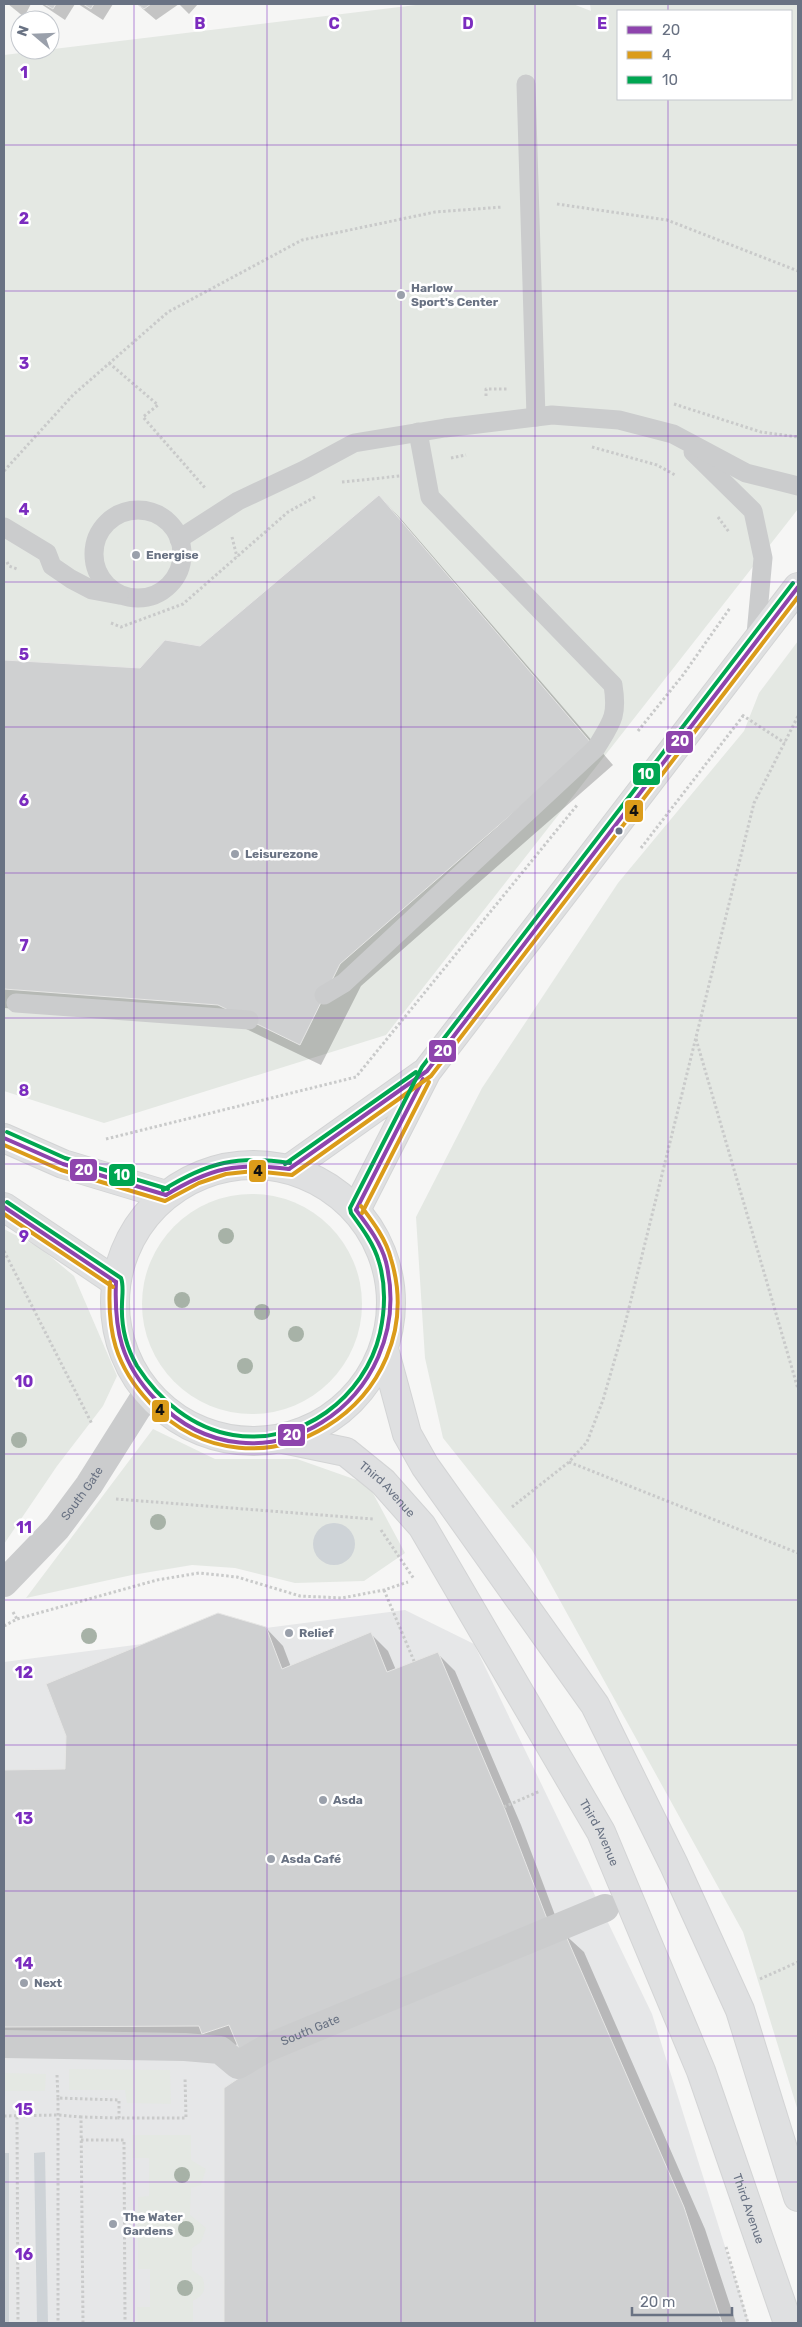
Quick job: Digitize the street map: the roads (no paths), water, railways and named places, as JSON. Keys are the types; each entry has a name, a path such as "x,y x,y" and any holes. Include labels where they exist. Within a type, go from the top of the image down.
{"main road":[{"path":"356,1210 427,1071 798,587"},
{"path":"289,1169 427,1071"},
{"path":"4,1138 64,1164 166,1195"},
{"path":"260,1164 289,1169 312,1178 335,1191 356,1210 373,1234 385,1261 391,1291 390,1322 384,1349 365,1385 336,1414 305,1432 283,1439 259,1442 229,1440 200,1432 171,1415 147,1392 130,1368 120,1341 115,1312 116,1282 131,1236 147,1214 166,1195 195,1177 231,1166 260,1164"},
{"path":"4,1207 116,1282"},
{"path":"384,1349 407,1434 425,1466 595,1705 674,1865 740,2010 798,2197"},
{"name":"Third Avenue","path":"283,1439 346,1452 383,1482 422,1526 601,1832 701,2071 788,2323"}],"street":[{"name":"South Gate","path":"6,1593 89,1485 147,1392"},
{"name":"South Gate","path":"4,2044 184,2047 220,2050 238,2065 267,2048 605,1908"}],"lane":[{"path":"526,84 536,417"},
{"path":"180,539 238,501 304,470 354,443 418,432 552,415 620,420 674,434 746,473 798,486"},
{"path":"324,995 344,983 596,748 614,720 616,702 613,685 430,497 418,432"},
{"path":"674,434 753,511 763,558 756,634 751,649"},
{"path":"5,541 41,564 52,566 92,590 123,596 137,598 151,597 164,590 174,580 180,567 182,553 180,539 164,518 152,512 138,510 125,512 113,518 103,527 97,538 94,552 95,565 101,578 110,589 123,596"},
{"path":"16,1003 249,1020"}],"place":[{"name":"Harlow Sport's Center","path":"401,295"},
{"name":"Energise","path":"136,555"},
{"name":"Leisurezone","path":"235,854"},
{"name":"Relief","path":"289,1633"},
{"name":"Asda","path":"323,1800"},
{"name":"Asda Café","path":"271,1859"},
{"name":"Next","path":"24,1983"},
{"name":"The Water Gardens","path":"113,2224"}]}
